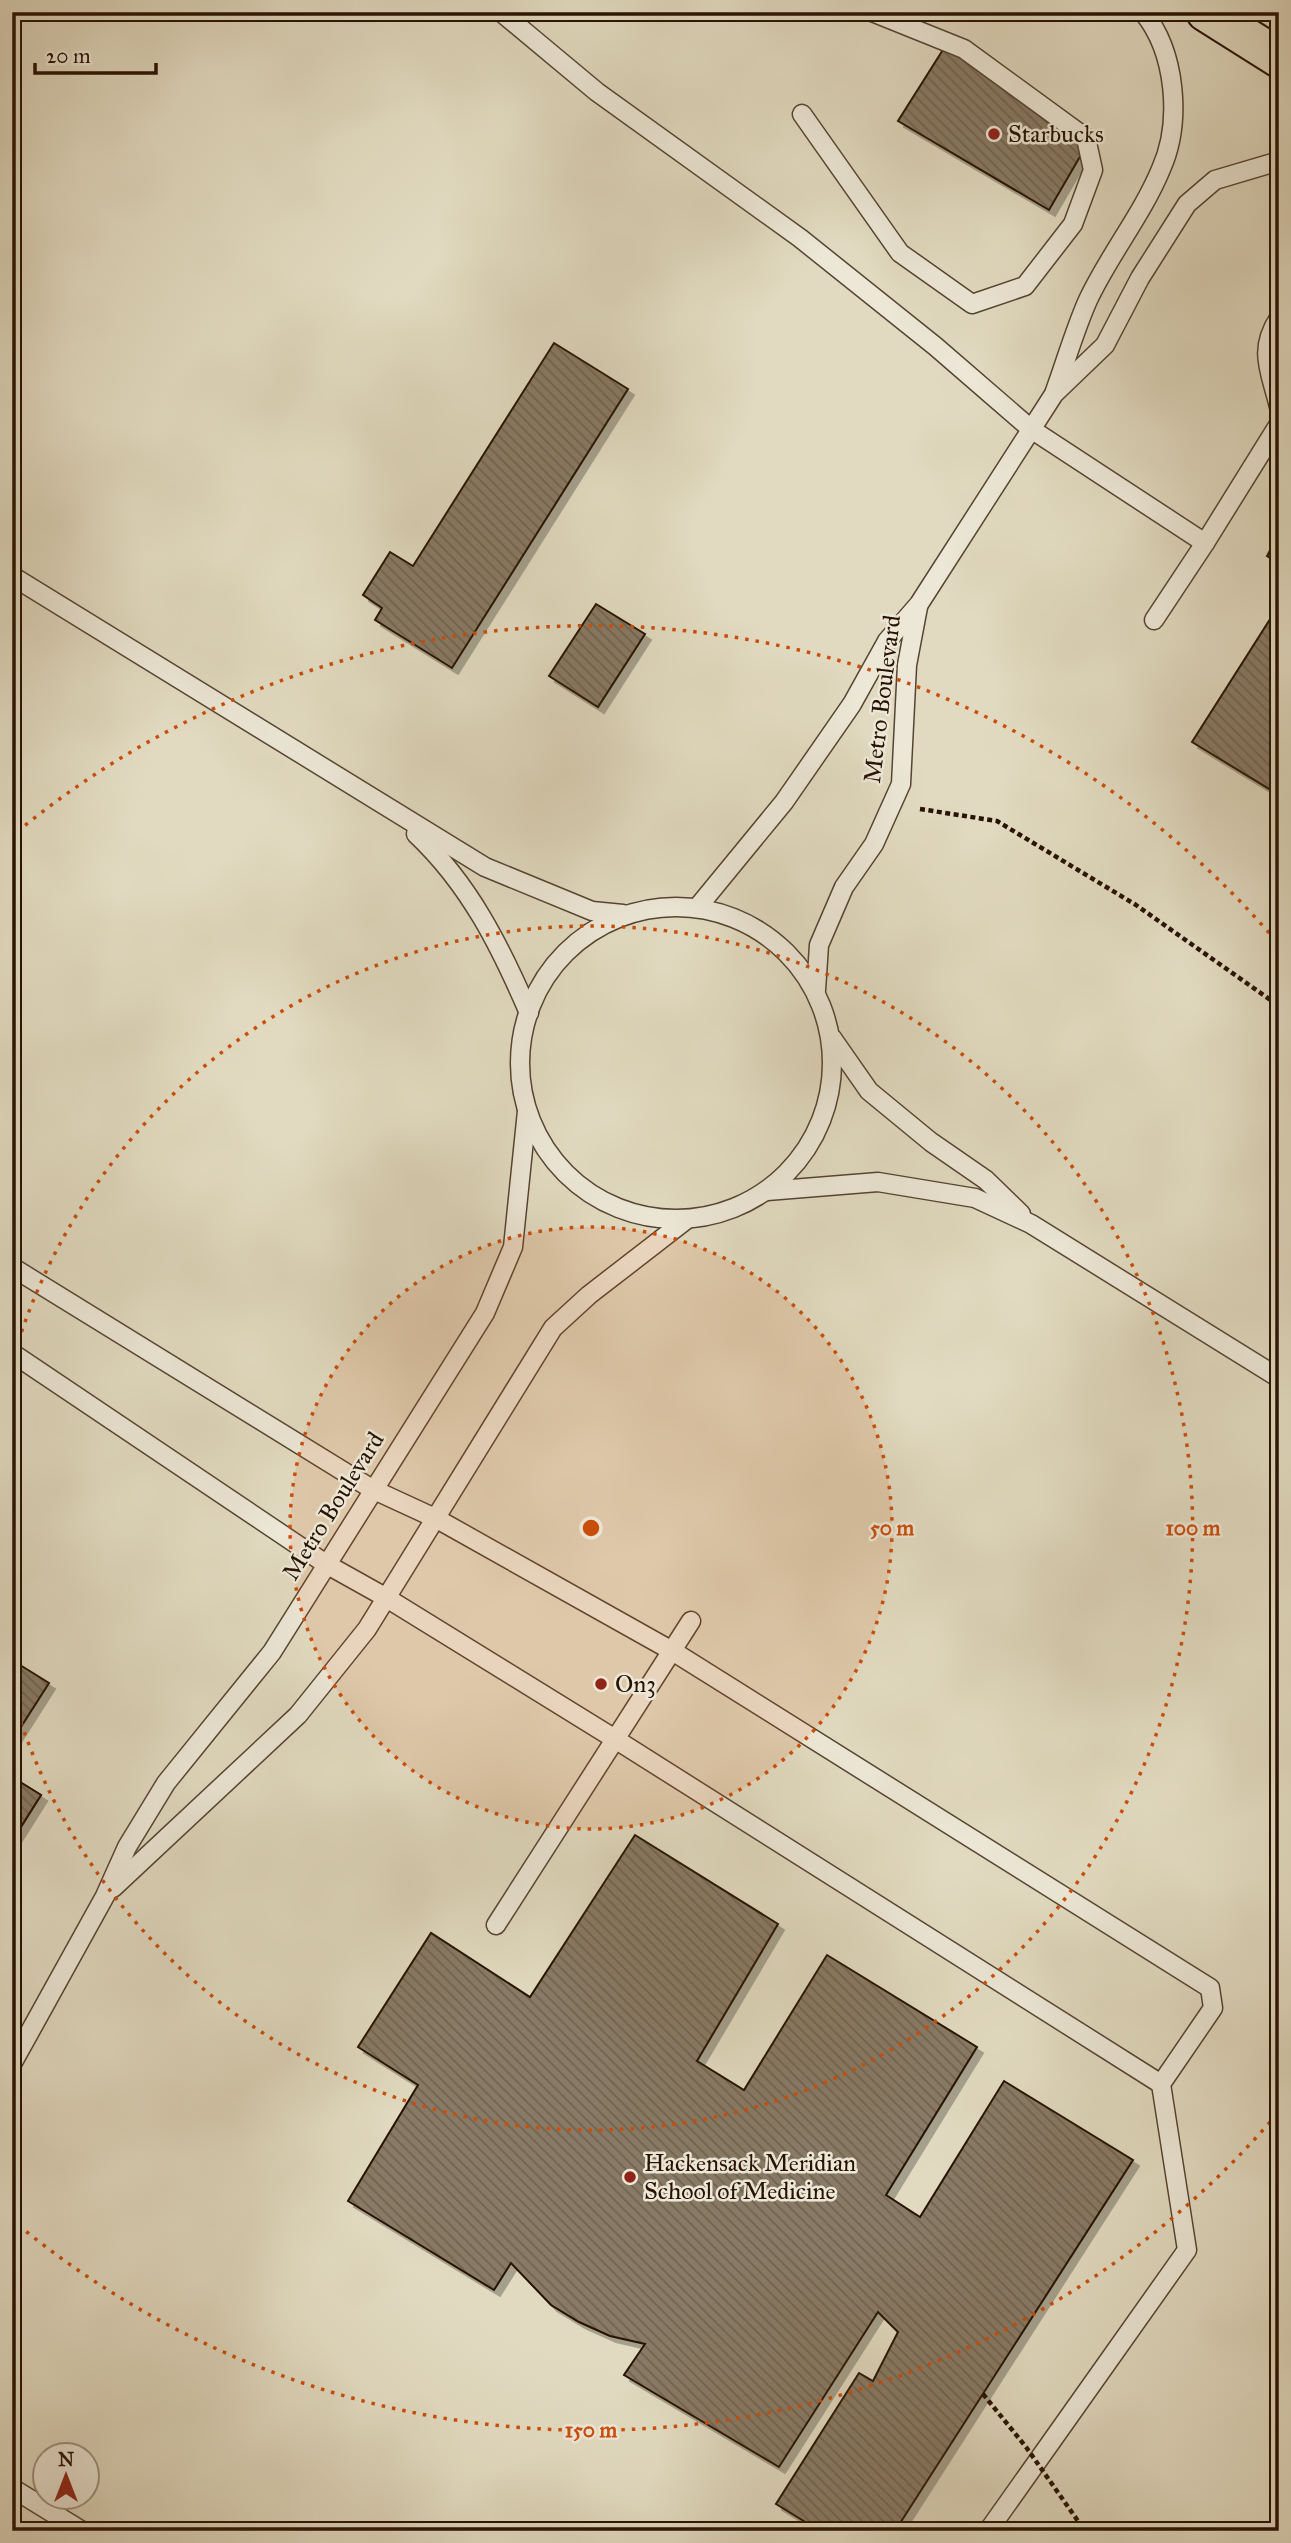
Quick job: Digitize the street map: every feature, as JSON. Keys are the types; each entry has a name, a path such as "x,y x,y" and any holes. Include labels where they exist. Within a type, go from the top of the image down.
{"highway":[{"path":"1206,12 1279,58"}],"lane":[{"path":"501,12 597,92 810,247 935,346 1031,429 1205,543"},
{"path":"802,114 900,253 972,304 1025,286 1073,224 1093,170 1086,138 964,49 872,12"},
{"path":"1054,394 1089,300 1162,168 1174,109 1167,54 1155,27 1143,12"},
{"path":"919,604 1054,394 1105,345 1140,278 1186,204 1216,180 1279,161"},
{"path":"1279,318 1268,334 1266,358 1279,407"},
{"path":"1154,620 1279,424"},
{"path":"12,576 393,813 485,867 592,911 630,915"},
{"name":"Metro Boulevard","path":"816,990 819,945 844,887 874,844 901,784 906,665 919,604"},
{"name":"Metro Boulevard","path":"697,908 784,802 852,704 887,641 919,604"},
{"path":"393,813 439,856 497,938 529,1013"},
{"path":"832,1038 832,1088 816,1135 784,1178 739,1208 686,1220 633,1214 584,1191 546,1153 527,1111 519,1050 533,999 561,956 600,926 630,915 647,909 697,908 745,922 786,950 816,990 832,1038 869,1091 931,1142 986,1180 1031,1224"},
{"name":"Metro Boulevard","path":"12,2064 105,1896 127,1847 166,1783 272,1652 485,1313 513,1247 527,1111"},
{"path":"764,1191 878,1181 975,1198 1031,1224 1279,1378"},
{"name":"Metro Boulevard","path":"105,1896 298,1715 367,1629 553,1328 589,1295 686,1220"},
{"path":"12,1267 372,1489 437,1519 674,1652 1210,1988 1213,2008 1161,2084 1187,2250 988,2531"},
{"path":"12,1353 326,1564 386,1597 615,1739 1161,2084"},
{"path":"496,1925 674,1652 691,1621"},
{"path":"12,2488 82,2531"}],"path":[{"path":"892,805 997,821 1136,905 1279,1006"},
{"path":"983,2394 1026,2447 1085,2531"}],"building":[{"name":"Starbucks","path":"946,45 1085,148 1049,210 898,121"},
{"path":"554,343 628,389 452,668 375,620 382,608 363,595 390,552 413,566"},
{"path":"1279,533 1279,563 1267,556"},
{"path":"596,604 645,634 598,707 549,676"},
{"path":"1279,605 1279,795 1192,742"},
{"path":"12,1660 49,1683 12,1741"},
{"path":"12,1777 41,1795 12,1841"},
{"path":"12,1777 41,1795 12,1841"},
{"name":"Hackensack Meridian School of Medicine","path":"635,1835 778,1924 697,2061 744,2090 827,1955 977,2047 886,2195 920,2217 1004,2081 1133,2160 895,2531 820,2531 776,2504 859,2373 873,2381 898,2332 878,2312 779,2467 624,2375 645,2344 610,2336 579,2322 551,2305 511,2263 494,2290 348,2201 418,2085 358,2047 431,1933 530,1997"}],"place":[{"name":"Starbucks","path":"994,134"},
{"name":"On3","path":"601,1684"},
{"name":"Hackensack Meridian School of Medicine","path":"630,2177"}]}
